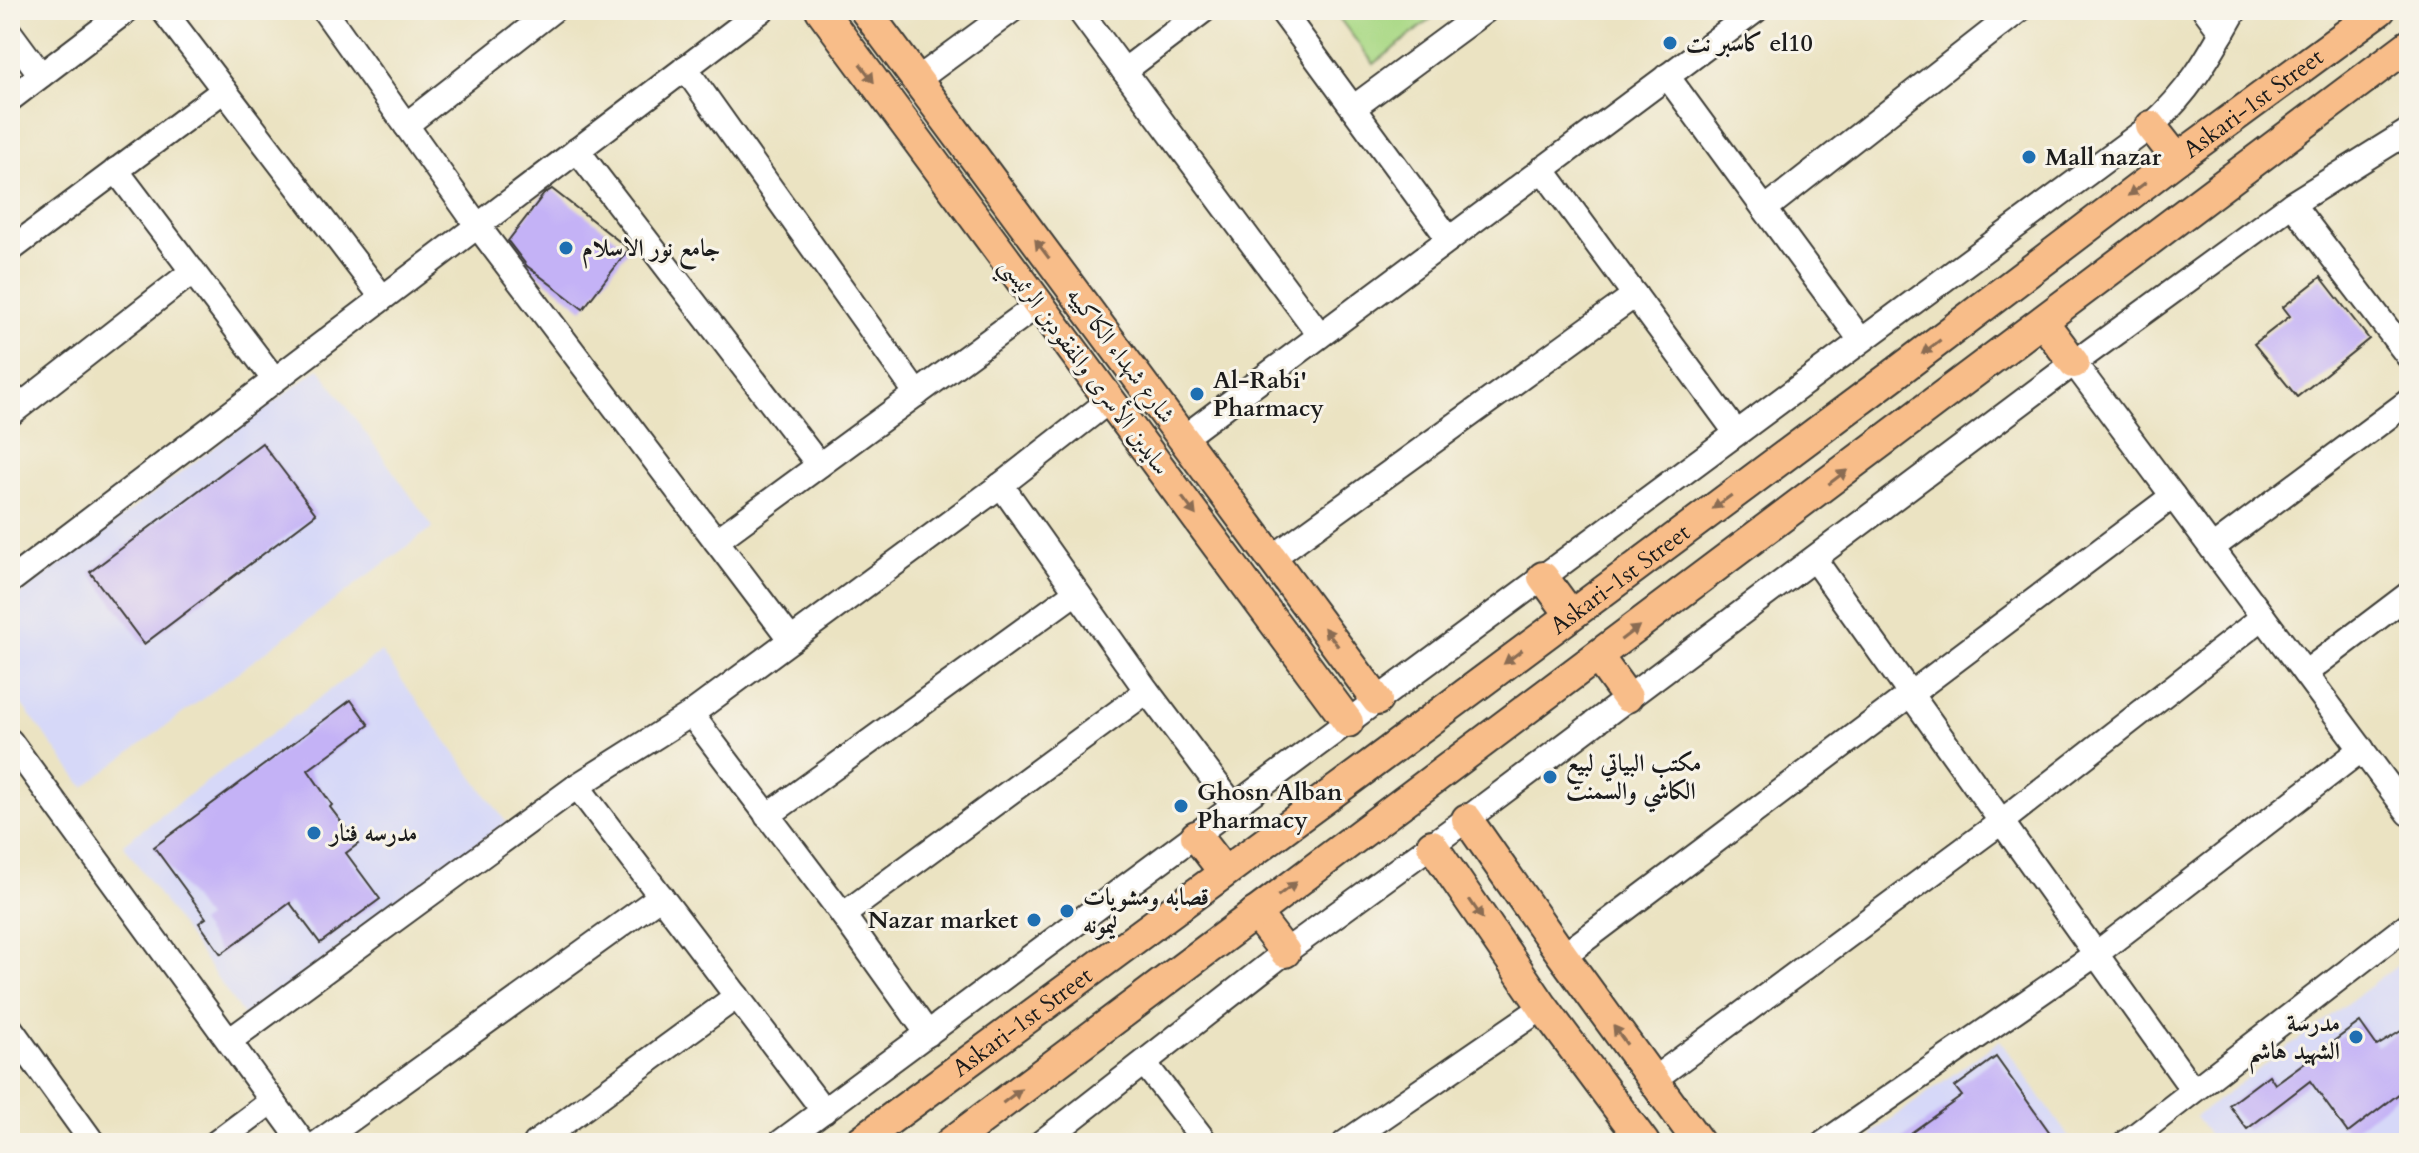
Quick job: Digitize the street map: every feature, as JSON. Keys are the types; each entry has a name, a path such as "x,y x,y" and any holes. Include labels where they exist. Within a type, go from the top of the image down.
{"main road":[{"name":"سايدين الأسرى والمفقودين الرئيسي","path":"821,10 1348,722"},
{"name":"شارع شهداء الكاكييه","path":"865,10 1377,700"},
{"name":"Askari-1st Street","path":"858,1143 1373,763 2380,10"},
{"name":"Askari-1st Street","path":"950,1143 2409,45"},
{"path":"2151,126 2177,159"},
{"path":"2043,322 2074,363"},
{"path":"1543,577 1570,614"},
{"path":"1598,657 1627,697"},
{"path":"1412,733 1440,775"},
{"path":"1373,763 1402,802"},
{"path":"1467,819 1699,1143"},
{"path":"1196,836 1224,872"},
{"path":"1432,845 1543,1007 1643,1143"},
{"path":"1255,913 1285,952"},
{"path":"1503,948 1541,924"}],"street":[{"path":"10,99 127,10"},
{"path":"163,10 382,297"},
{"path":"406,125 553,10"},
{"path":"10,581 762,10"},
{"path":"917,80 1012,10"},
{"path":"1079,10 1320,335"},
{"path":"1124,71 1204,10"},
{"path":"1281,10 1449,239"},
{"path":"1353,108 1486,10"},
{"path":"1183,438 1756,10"},
{"path":"1765,209 2019,10"},
{"path":"2205,10 2222,33"},
{"path":"780,1143 1235,808 1735,431 2151,126 2185,93 2235,10"},
{"path":"333,13 406,125 477,225 791,640"},
{"path":"10,33 41,75"},
{"path":"685,68 917,394"},
{"path":"1667,76 1860,339"},
{"path":"10,250 224,90"},
{"path":"1041,1143 1285,952 2074,363 2292,204 2409,131"},
{"path":"577,150 819,465"},
{"path":"1542,169 1735,431"},
{"path":"116,170 274,379"},
{"path":"2292,204 2409,357"},
{"path":"10,414 193,271"},
{"path":"1272,558 1635,295"},
{"path":"716,541 1039,304"},
{"path":"2074,363 2407,806"},
{"path":"229,1041 577,786 691,714 1001,485 1110,400"},
{"path":"2212,548 2409,401"},
{"path":"1001,485 1147,691 1235,808"},
{"path":"1563,956 2173,496"},
{"path":"1814,559 2193,1090"},
{"path":"767,816 1076,592"},
{"path":"2305,673 2409,594"},
{"path":"1653,1080 2001,822 2263,617"},
{"path":"843,915 1147,691"},
{"path":"691,714 843,915 928,1034"},
{"path":"10,741 303,1143"},
{"path":"1824,1143 1852,1135 2096,954 2362,749"},
{"path":"577,786 824,1111"},
{"path":"318,1143 661,896"},
{"path":"2126,1143 2409,924"},
{"path":"536,1143 737,996"},
{"path":"1345,1143 1543,1007"},
{"path":"10,1028 93,1143"},
{"path":"1145,1064 1206,1143"},
{"path":"216,1143 272,1101"}],"shaded area":[{"path":"319,368 433,527 84,787 10,689 10,602"},
{"name":"مدرسه فنار","path":"381,652 506,822 246,1019 123,844"},
{"name":"مدرسة الشهيد هاشم","path":"2409,957 2409,1143 2215,1143 2195,1117"},
{"path":"2000,1040 2073,1143 1877,1143 1871,1134"}],"green space":[{"path":"1333,10 1442,10 1374,64"}],"building":[{"name":"جامع نور الاسلام","path":"552,189 629,249 583,309 527,266 508,241 544,194"},
{"path":"2321,277 2369,339 2297,397 2254,344 2290,316 2283,307"},
{"path":"262,443 316,514 144,644 90,572"},
{"path":"351,700 369,725 308,770 332,805 330,807 358,844 346,853 380,899 320,943 290,903 221,954 199,923 206,918 154,847"},
{"path":"2360,1022 2377,1046 2409,1026 2409,1086 2348,1133 2310,1081 2247,1129 2229,1105 2269,1075 2275,1084"},
{"path":"1996,1057 2053,1137 2044,1143 1897,1143 1962,1096 1955,1087"}],"place":[{"name":"كاسبر نت el10","path":"1670,43"},
{"name":"Mall nazar","path":"2029,157"},
{"name":"جامع نور الاسلام","path":"566,248"},
{"name":"Al-Rabi' Pharmacy","path":"1197,394"},
{"name":"مكتب البياتي لبيع الكاشي والسمنت","path":"1550,777"},
{"name":"Ghosn Alban Pharmacy","path":"1181,806"},
{"name":"مدرسه فنار","path":"314,833"},
{"name":"قصابه ومشويات ليمونه","path":"1067,911"},
{"name":"Nazar market","path":"1034,920"},
{"name":"مدرسة الشهيد هاشم","path":"2356,1037"}]}
